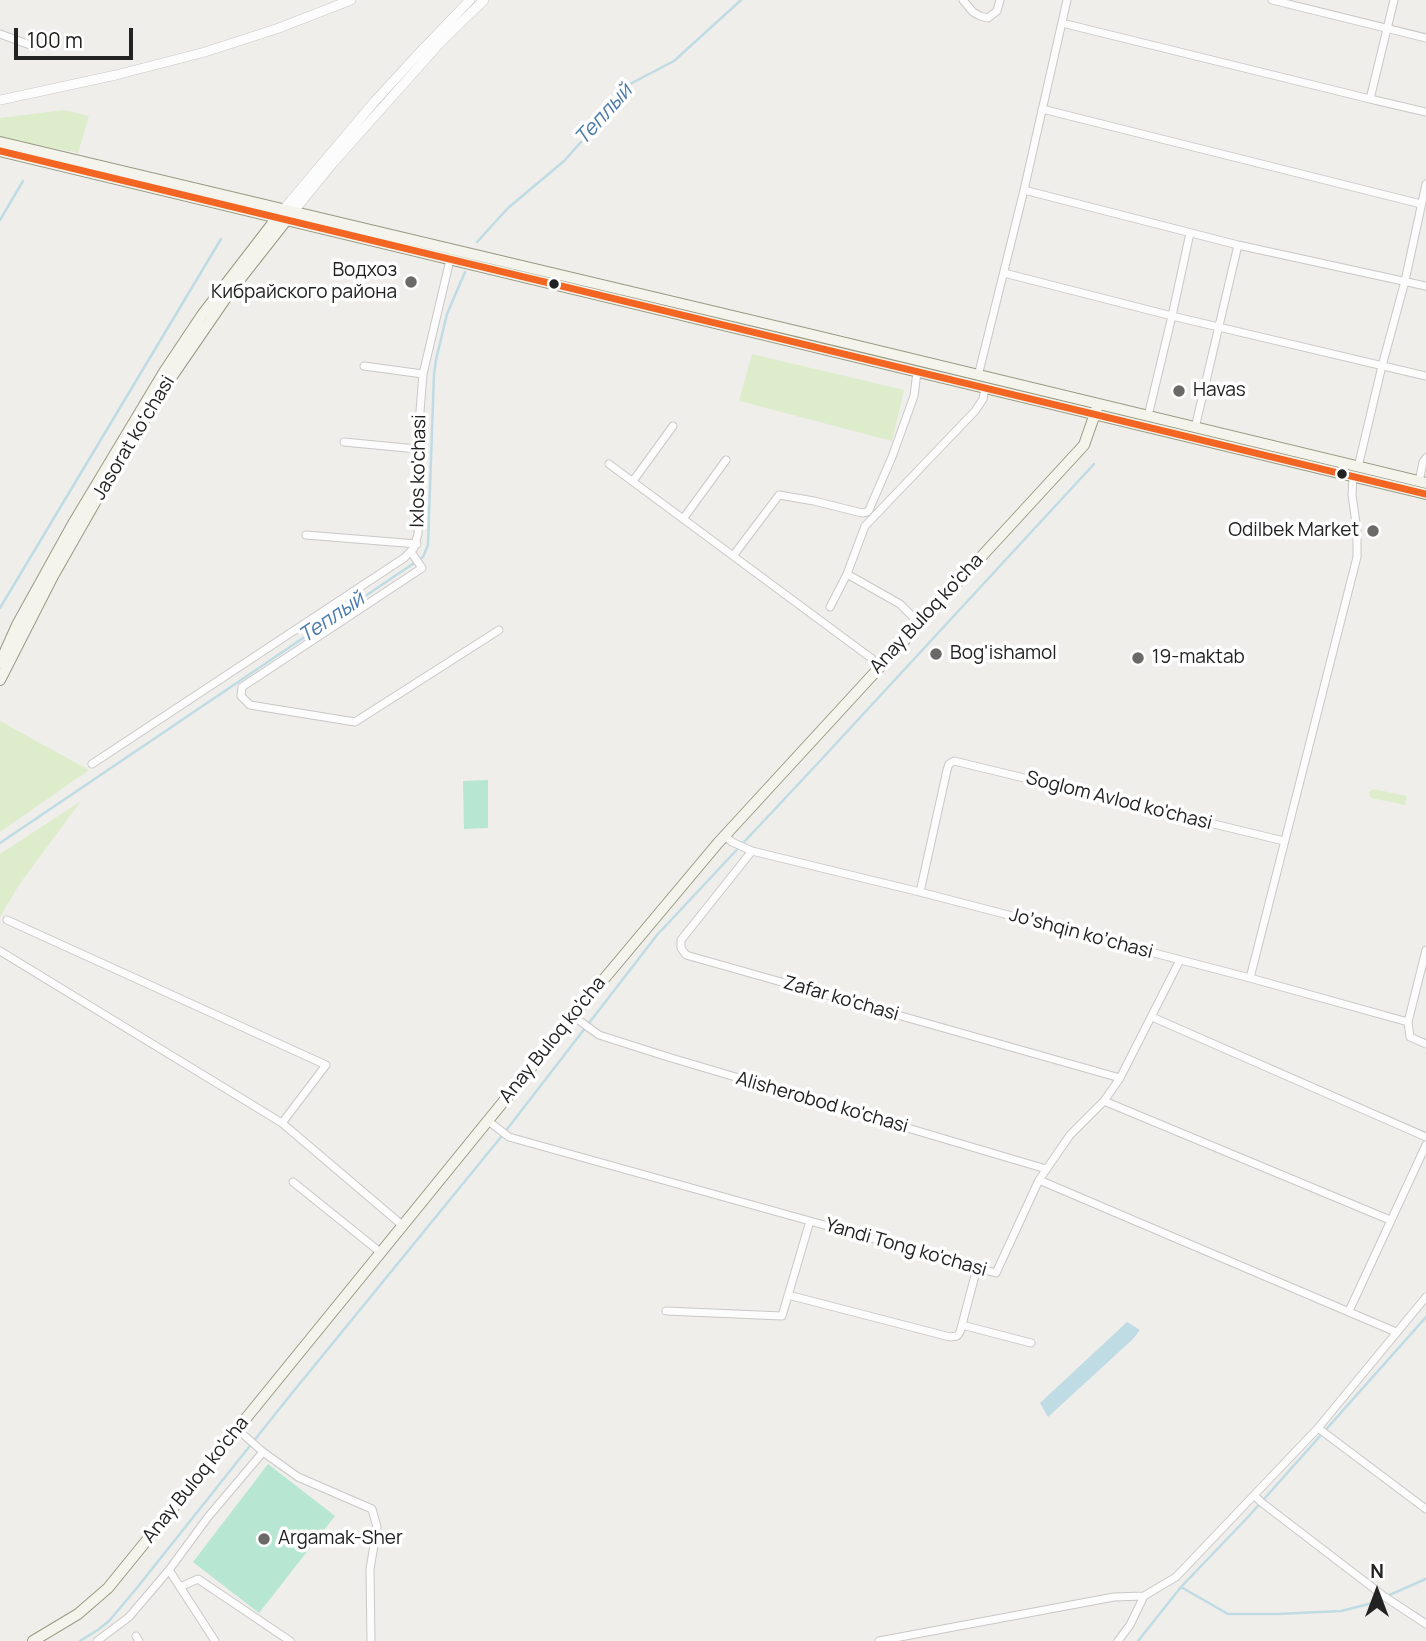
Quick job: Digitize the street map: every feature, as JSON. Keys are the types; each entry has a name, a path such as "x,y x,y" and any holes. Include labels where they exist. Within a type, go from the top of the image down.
{"main road":[{"path":"0,142 450,260 978,376 1097,410 1147,416 1426,494"},
{"path":"0,151 285,215 812,341 917,372 985,388 1097,410 1355,472 1423,482"},
{"name":"Jasorat koʻchasi","path":"0,663 17,625 74,522 158,382 202,315 285,215"},
{"name":"Jasorat koʻchasi","path":"0,680 59,565 162,391 285,215"},
{"name":"Anay Buloq ko'cha","path":"33,1641 78,1614 108,1588 402,1225 728,839 879,666 1084,445 1097,410"}],"street":[{"path":"0,100 116,75 205,52 279,28 351,0"},
{"path":"285,215 375,101 470,0"},
{"path":"285,215 440,43 484,0"},
{"path":"963,0 973,12 988,18 997,11 1000,0"},
{"path":"978,376 1067,0"},
{"path":"1272,0 1426,38"},
{"path":"1370,99 1394,0"},
{"path":"1062,23 1426,112"},
{"path":"0,34 30,45"},
{"path":"1042,108 1421,204"},
{"path":"1250,978 1357,557 1357,530 1352,495 1355,472 1405,281 1426,184"},
{"path":"1024,190 1238,245 1426,286"},
{"path":"1147,416 1190,233"},
{"path":"1195,428 1238,245"},
{"name":"Ixlos ko'chasi","path":"92,764 411,552 417,544 421,458 417,449 422,374 450,260"},
{"path":"1004,273 1426,376"},
{"path":"364,366 422,374"},
{"path":"733,556 779,495 862,513 870,510 914,396 917,372"},
{"path":"830,607 847,574 865,526 975,411 983,399 985,388"},
{"path":"632,481 673,426"},
{"path":"344,442 417,449"},
{"path":"1423,482 1423,462 1426,458"},
{"path":"683,519 726,460"},
{"path":"609,464 879,666"},
{"path":"306,535 417,544"},
{"path":"411,552 422,568 242,687 241,696 250,705 355,722 499,630"},
{"path":"847,574 900,604 919,622"},
{"name":"Soglom Avlod ko'chasi","path":"920,892 947,770 949,764 954,761 1284,841"},
{"name":"Joʼshqin koʼchasi","path":"728,839 752,851 920,892 1408,1021"},
{"name":"Zafar ko'chasi","path":"752,851 681,940 685,955 1120,1079"},
{"path":"7,920 326,1065 282,1123"},
{"path":"1426,950 1423,977 1408,1021 1410,1037 1426,1044"},
{"path":"0,951 282,1123 402,1225"},
{"name":"Yandi Tong ko'chasi","path":"490,1123 505,1136 996,1273 1039,1180 1070,1135 1104,1101 1120,1079 1180,960"},
{"path":"1152,1017 1426,1137"},
{"name":"Alisherobod ko'chasi","path":"576,1018 599,1035 668,1058 1046,1169"},
{"path":"1104,1101 1390,1220"},
{"path":"1349,1311 1426,1144"},
{"path":"1039,1180 1396,1332"},
{"path":"293,1182 380,1252"},
{"path":"666,1311 782,1316 810,1221"},
{"path":"788,1296 950,1337 957,1336 977,1268"},
{"path":"879,1641 1114,1597 1144,1596 1176,1577 1322,1431 1396,1332 1426,1297"},
{"path":"962,1325 1031,1343"},
{"path":"237,1429 298,1477 372,1509 377,1527 370,1569 370,1641"},
{"path":"1322,1431 1426,1509"},
{"path":"97,1641 129,1617 263,1452"},
{"path":"1255,1496 1385,1597 1426,1625"},
{"path":"169,1570 215,1641"},
{"path":"180,1587 198,1579 290,1641"},
{"path":"1118,1641 1130,1625 1144,1596"}],"green space":[{"path":"64,110 89,116 78,153 0,137 0,118"},
{"path":"752,354 904,390 892,441 739,401"},
{"path":"0,721 89,770 0,832"},
{"path":"488,780 488,828 464,829 463,781"},
{"path":"1373,789 1407,796 1405,805 1371,798 1369,792"},
{"path":"81,801 19,885 0,917 0,854"},
{"name":"Argamak-Sher","path":"268,1464 335,1516 259,1613 193,1562"}],"water":[{"path":"1127,1322 1140,1330 1133,1339 1048,1417 1040,1403"}],"waterway":[{"name":"Теплый","path":"477,242 508,208 564,161 630,84 674,61 741,0"},
{"path":"0,220 23,181"},
{"path":"0,608 221,239"},
{"name":"Теплый","path":"0,843 423,557 428,545 436,360 447,314 465,272"},
{"path":"80,1641 109,1621 136,1589 501,1137 657,935 1094,464"},
{"path":"1138,1641 1181,1587 1248,1517 1426,1317"},
{"path":"1181,1587 1228,1614 1278,1614 1341,1611 1369,1604 1426,1579"}],"transit line":[{"path":"0,151 1426,494"}],"place":[{"name":"Водхоз Кибрайского района","path":"411,282"},
{"name":"Havas","path":"1179,391"},
{"name":"Odilbek Market","path":"1373,531"},
{"name":"Bog'ishamol","path":"936,654"},
{"name":"19-maktab","path":"1138,658"},
{"name":"Argamak-Sher","path":"264,1539"}]}
